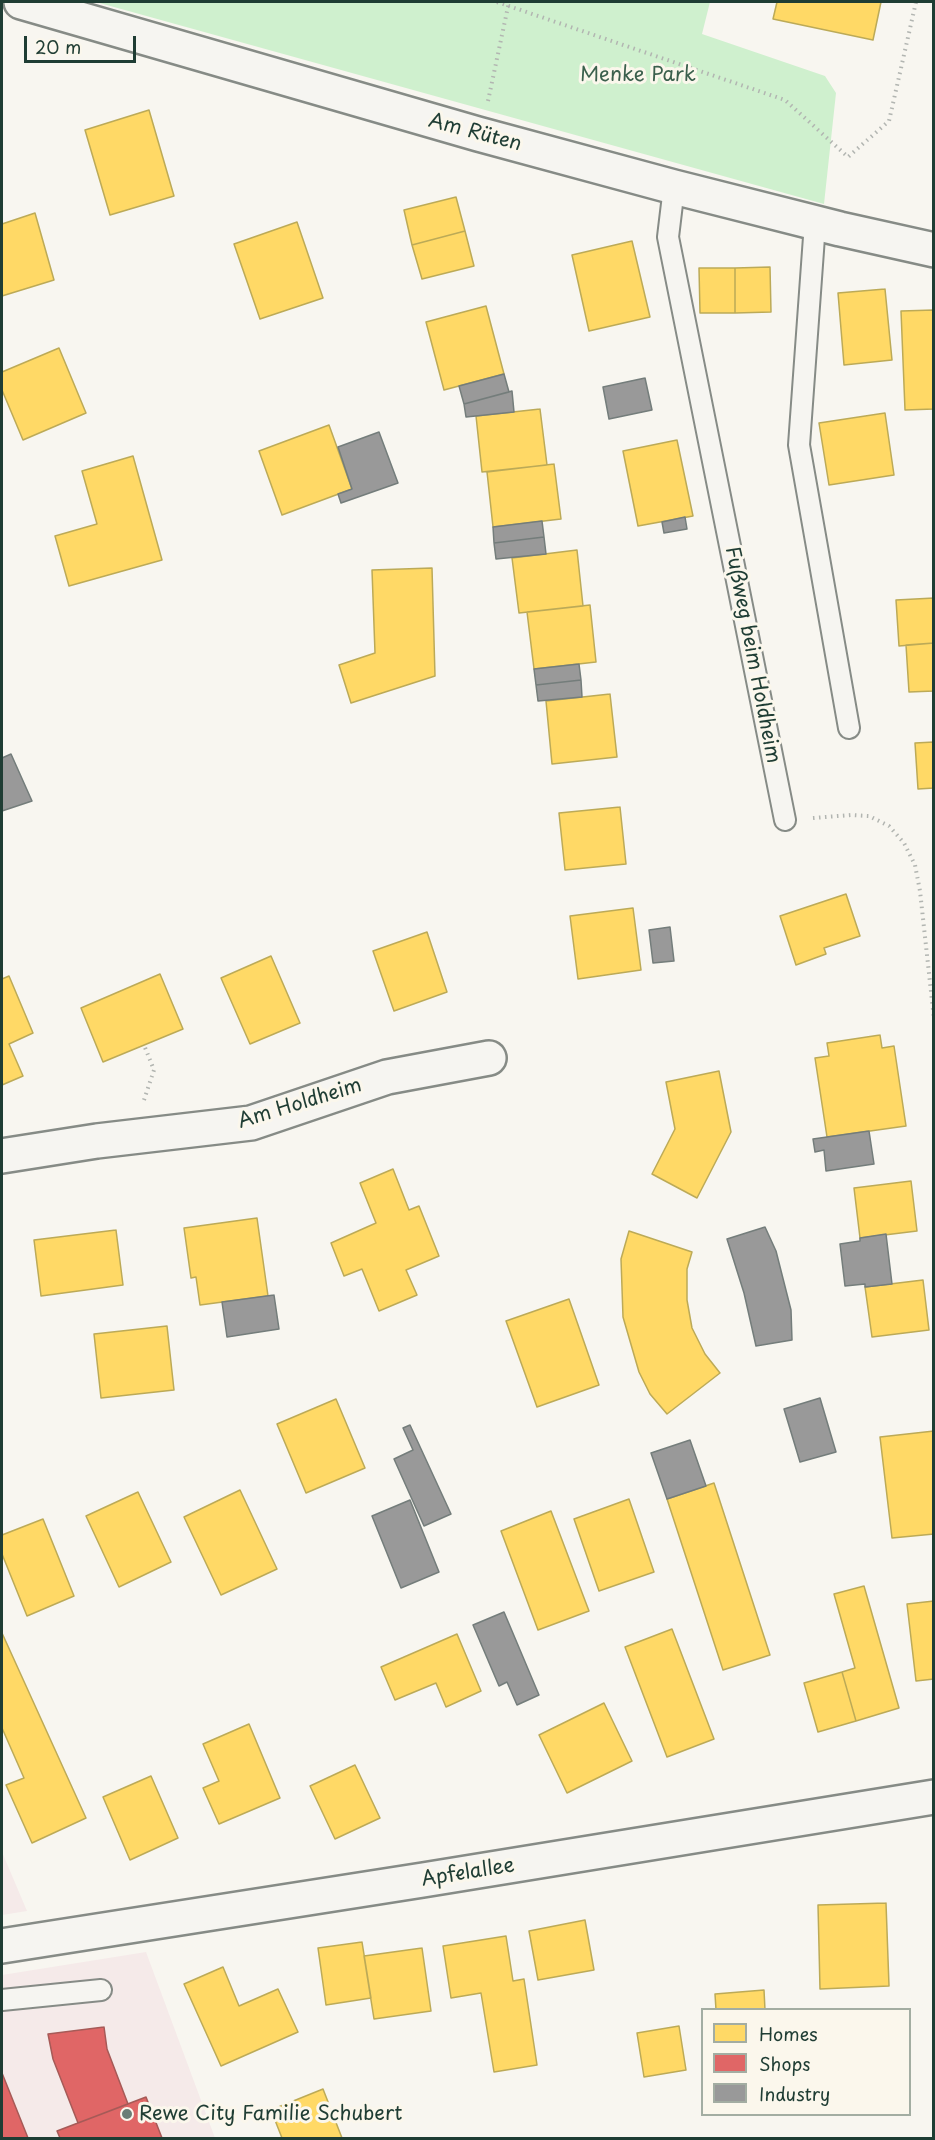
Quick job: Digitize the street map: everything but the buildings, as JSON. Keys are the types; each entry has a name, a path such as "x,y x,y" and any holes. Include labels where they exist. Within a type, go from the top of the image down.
{"street":[{"name":"Am Rüten","path":"21,2 478,134 815,223 933,250"},
{"name":"Am Holdheim","path":"2,1156 251,1123 387,1077 489,1058"},
{"name":"Apfelallee","path":"2,1946 933,1797"}],"lane":[{"name":"Fußweg beim Holdheim","path":"674,187 668,237 785,819"},
{"path":"815,223 799,445 849,728"},
{"path":"2,2000 101,1990"}],"path":[{"path":"497,2 509,3 785,100 848,157 889,121 916,2"},
{"path":"478,134 486,109 509,3"},
{"path":"785,819 868,816 888,826 904,843 915,865 920,891 933,1019"},
{"path":"143,1136 139,1114 154,1070 144,1045"}],"shaded area":[{"path":"2,1852 27,1911 2,1915"},
{"path":"146,1952 215,2138 2,2138 2,1975"}],"green space":[{"name":"Menke Park","path":"96,2 710,2 702,34 825,76 836,93 824,204"}],"place":[{"name":"Rewe City Familie Schubert","path":"127,2114"}]}
